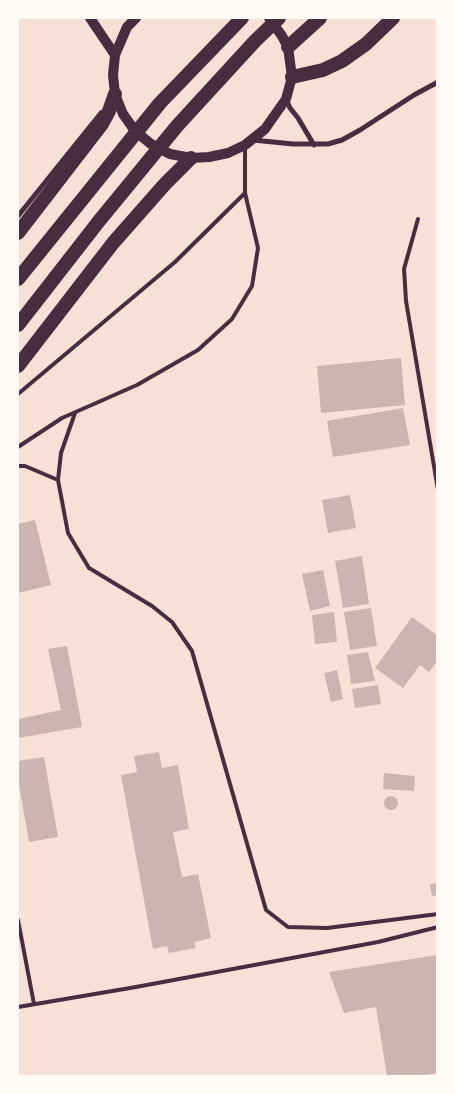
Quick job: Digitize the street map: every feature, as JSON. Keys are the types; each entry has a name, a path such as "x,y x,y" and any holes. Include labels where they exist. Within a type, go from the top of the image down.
{"highway":[{"path":"18,279 160,103 242,18"},
{"path":"18,325 99,220 177,126 255,40 279,18"},
{"path":"285,41 320,18"},
{"path":"292,77 324,70 342,61 366,44 393,18"},
{"path":"18,233 102,124 114,97"},
{"path":"18,366 113,243 165,184 191,158"}],"main road":[{"path":"90,18 115,55"},
{"path":"136,18 127,27 115,55 113,74 114,97 135,131 146,140 170,154 191,158 209,158 228,153 248,142 265,129 286,99 292,77 285,41 270,18"}],"street":[{"path":"248,142 314,145 342,140 438,82"},
{"path":"18,216 114,97"},
{"path":"286,99 314,145"}],"lane":[{"path":"18,446 62,418 137,385 198,350 232,319 252,286 258,248 245,194 248,142"},
{"path":"18,394 175,262 245,194"},
{"path":"418,219 404,269 406,301 438,490"},
{"path":"75,413 61,453 58,480 68,533 89,568 152,606 172,622 192,651 266,910 288,927 298,928 327,928 438,914"},
{"path":"18,466 25,466 58,480"},
{"path":"18,920 34,1004"},
{"path":"18,1007 378,942 438,927"}],"building":[{"path":"401,358 405,405 321,413 317,366"},
{"path":"403,408 410,445 333,457 327,421"},
{"path":"350,495 356,528 328,533 322,500"},
{"path":"35,520 51,585 18,593 18,524"},
{"path":"362,556 369,604 343,608 335,561"},
{"path":"323,570 330,606 310,611 302,574"},
{"path":"371,608 377,646 350,650 344,612"},
{"path":"334,612 337,642 315,644 312,615"},
{"path":"412,617 438,636 438,660 429,672 420,665 403,688 375,668"},
{"path":"67,646 82,727 18,738 18,719 61,710 48,649"},
{"path":"368,652 375,681 351,684 347,655"},
{"path":"337,670 343,699 331,702 324,673"},
{"path":"378,685 381,704 355,708 352,689"},
{"path":"159,752 162,768 178,765 189,829 173,832 182,877 198,874 211,938 194,942 196,948 169,953 167,946 153,949 121,775 137,772 134,756"},
{"path":"44,757 58,837 29,842 18,779 18,761"},
{"path":"384,773 415,776 414,791 383,789"},
{"path":"391,796 396,798 398,803 396,808 391,810 386,808 384,803 386,798"},
{"path":"438,883 438,895 432,896 430,884"},
{"path":"437,955 438,1073 415,1076 387,1076 376,1007 344,1013 329,972"}]}
